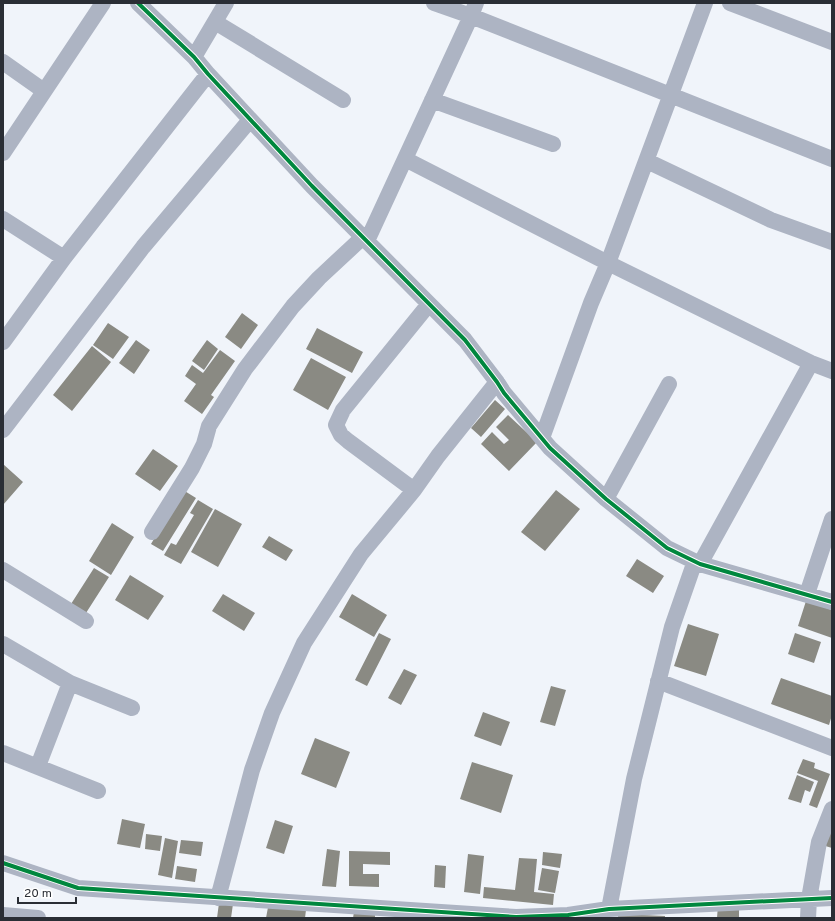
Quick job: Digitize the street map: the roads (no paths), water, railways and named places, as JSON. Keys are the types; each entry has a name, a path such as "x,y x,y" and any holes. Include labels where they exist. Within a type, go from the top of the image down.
{"street":[{"path":"3,152 103,3"},
{"path":"138,3 194,57 250,120 312,186 465,340 497,382 504,394 550,448 606,500 666,548 697,563 832,602"},
{"path":"194,57 226,3"},
{"path":"434,3 474,9 670,95 832,159"},
{"path":"542,438 591,303 647,161 705,3"},
{"path":"730,3 832,42"},
{"path":"152,532 192,468 204,444 209,426 245,369 294,306 319,278 365,239 405,158 474,9"},
{"path":"215,22 343,100"},
{"path":"3,62 44,91"},
{"path":"3,342 64,258 208,74"},
{"path":"432,100 553,144"},
{"path":"3,430 143,248 250,120"},
{"path":"405,158 608,263 811,363 832,371"},
{"path":"647,161 771,220 832,242"},
{"path":"3,219 64,258"},
{"path":"414,490 348,441 341,435 336,426 343,410 429,304"},
{"path":"609,909 634,779 672,627 697,563 811,363"},
{"path":"218,898 252,770 272,713 304,643 361,554 414,490 438,456 497,382"},
{"path":"606,500 669,384"},
{"path":"807,594 832,519"},
{"path":"3,570 86,621"},
{"path":"3,644 70,683 132,708"},
{"path":"658,681 832,748"},
{"path":"38,766 70,683"},
{"path":"3,752 98,791"},
{"path":"808,918 809,899 819,842 832,809"},
{"path":"3,863 78,888 516,917 568,917 609,909 680,912 832,898"},
{"path":"3,915 38,918"}]}
